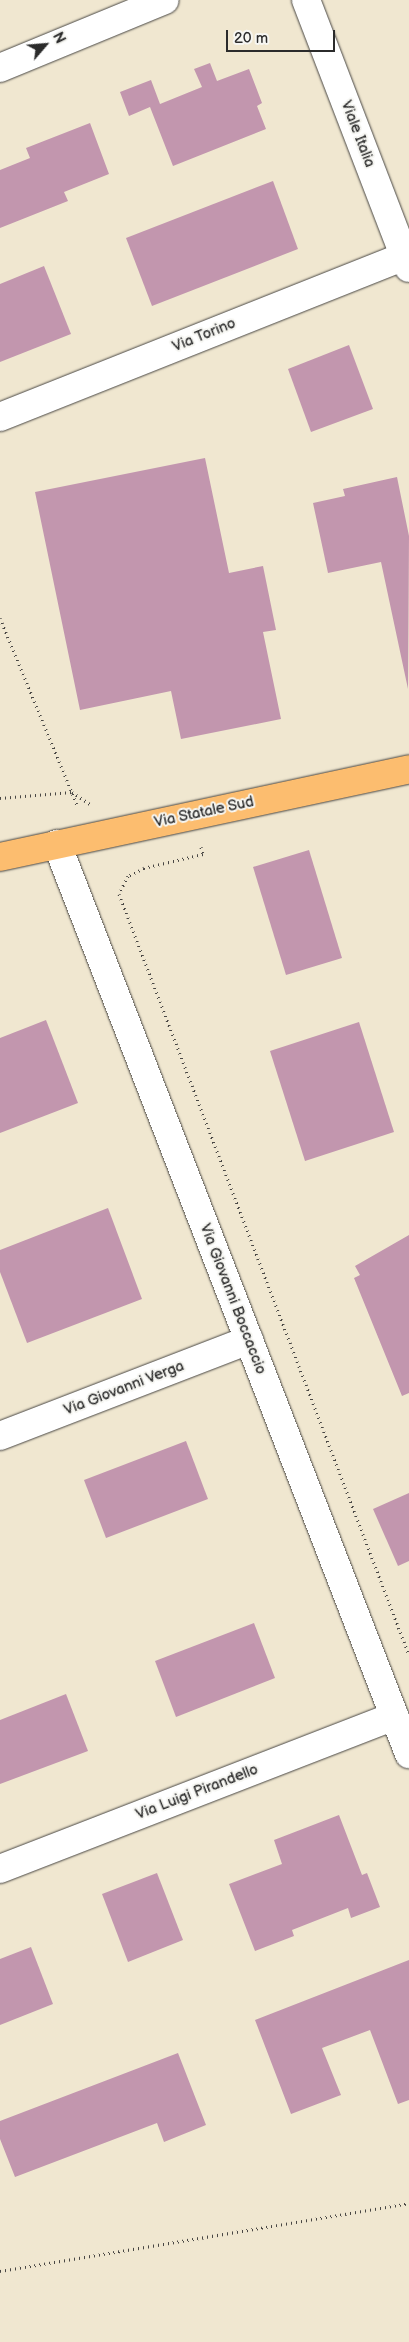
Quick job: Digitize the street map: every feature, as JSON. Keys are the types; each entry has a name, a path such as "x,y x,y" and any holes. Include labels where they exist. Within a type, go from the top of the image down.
{"main road":[{"name":"Via Statale Sud","path":"0,857 90,836 409,770"}],"street":[{"path":"0,68 165,0"},
{"name":"Viale Italia","path":"306,0 408,259"},
{"name":"Via Torino","path":"0,417 408,259"},
{"name":"Via Giovanni Boccaccio","path":"57,844 409,1754"},
{"name":"Via Giovanni Verga","path":"0,1436 249,1340"},
{"name":"Via Luigi Pirandello","path":"0,1869 394,1716"}],"path":[{"path":"0,618 90,836"},
{"path":"192,815 203,854 144,868 128,876 118,894 409,1655"},
{"path":"0,2271 409,2203"}],"building":[{"path":"210,63 217,81 249,69 262,103 257,106 266,129 173,166 150,107 129,116 120,92 151,80 160,104 202,87 194,69"},
{"path":"90,123 109,174 64,192 68,201 0,228 0,170 30,158 26,148"},
{"path":"273,181 298,249 152,306 126,238"},
{"path":"44,266 71,334 0,362 0,284"},
{"path":"349,345 373,409 311,432 288,369"},
{"path":"205,458 229,573 263,566 276,630 263,632 281,719 181,739 171,691 80,710 35,492"},
{"path":"397,477 409,536 408,689 381,562 328,573 313,503 345,496 343,489"},
{"path":"309,850 342,958 286,975 253,867"},
{"path":"46,1020 78,1103 0,1133 0,1038"},
{"path":"359,1022 394,1132 305,1161 270,1051"},
{"path":"108,1208 142,1299 27,1343 0,1272 0,1250"},
{"path":"409,1235 409,1393 402,1396 354,1278 360,1275 355,1266"},
{"path":"186,1441 208,1499 106,1538 84,1480"},
{"path":"409,1493 409,1561 398,1566 373,1509"},
{"path":"254,1623 275,1678 176,1717 155,1661"},
{"path":"66,1694 88,1751 0,1784 0,1720"},
{"path":"339,1815 362,1875 367,1873 380,1907 351,1918 348,1908 292,1930 294,1936 255,1951 229,1884 282,1864 274,1840"},
{"path":"157,1873 183,1940 128,1962 102,1894"},
{"path":"31,1947 53,2004 0,2025 0,1959"},
{"path":"409,1960 409,2100 398,2104 370,2030 322,2048 341,2095 291,2114 255,2020"},
{"path":"178,2053 206,2125 164,2142 157,2123 15,2177 0,2139 0,2121"}]}
